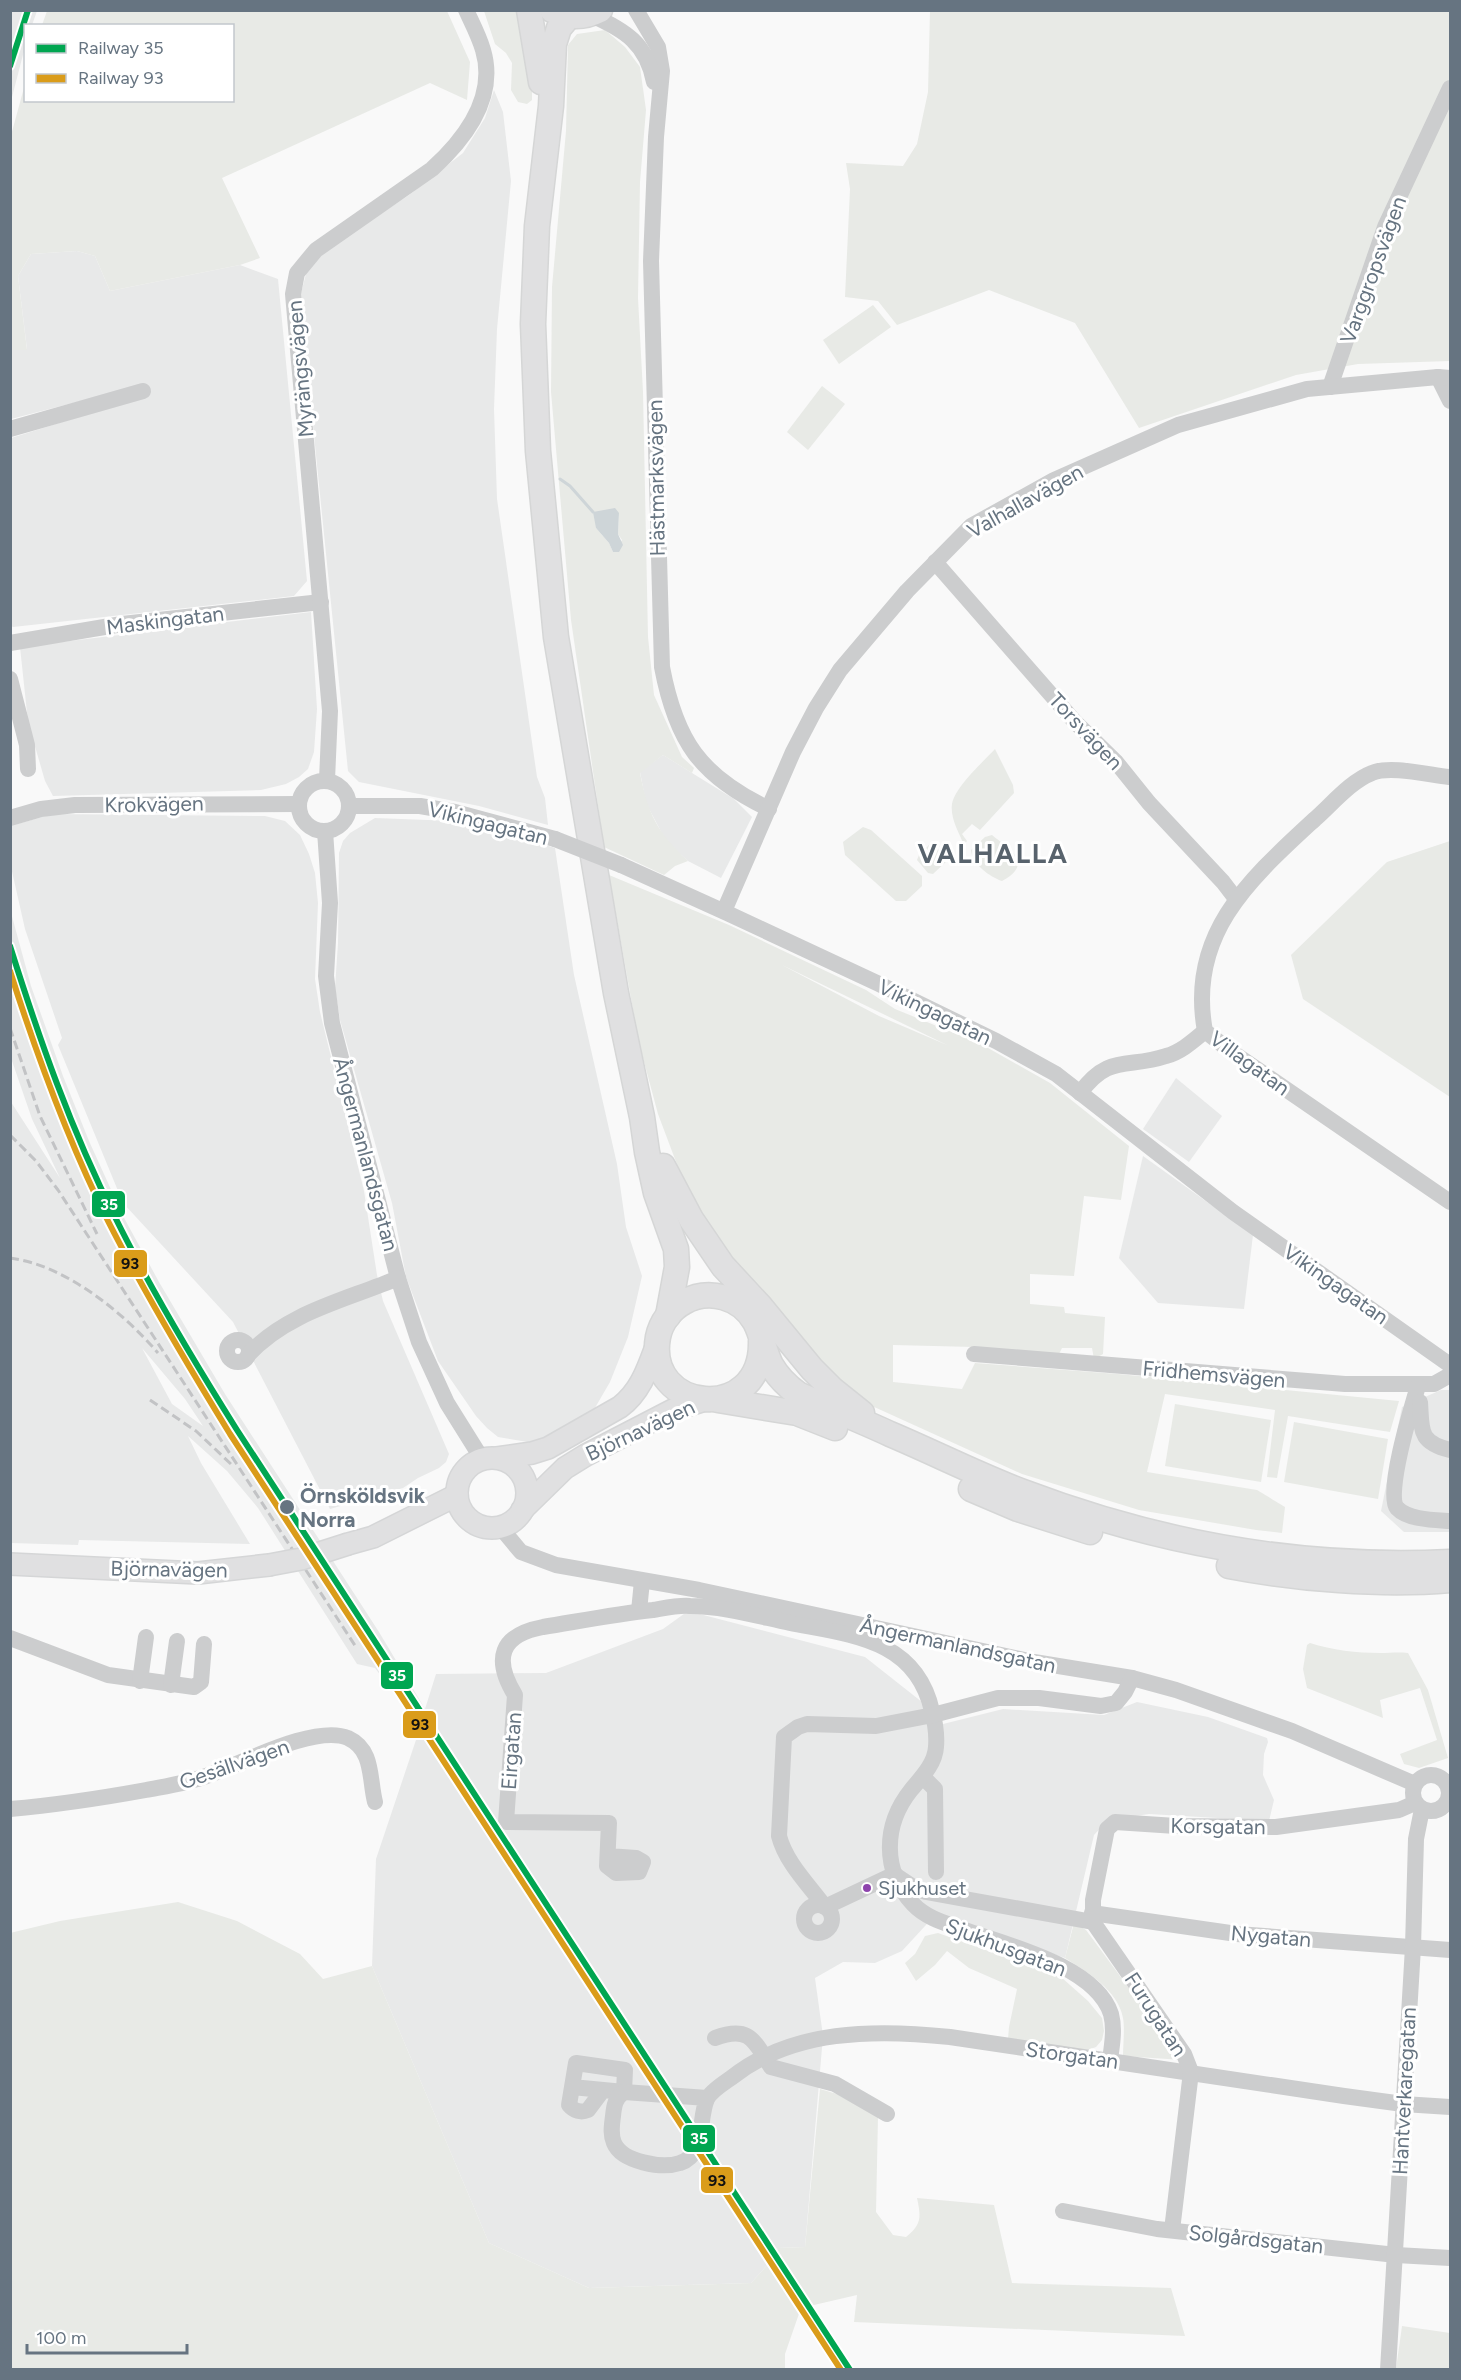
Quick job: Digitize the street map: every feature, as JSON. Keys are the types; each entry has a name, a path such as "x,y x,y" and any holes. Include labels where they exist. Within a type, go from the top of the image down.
{"highway":[{"path":"529,10 540,66 545,141"},
{"path":"578,13 559,28 554,44 554,77 537,226 533,324 537,441 556,637 572,738 616,993 647,1152 657,1193 676,1249 677,1267 668,1316"},
{"path":"642,1117 663,1166 683,1225 693,1245 733,1301 749,1313 755,1322 770,1363 778,1376 798,1394 1024,1493 1076,1511 1186,1541 1242,1552 1343,1562 1401,1564 1449,1571"},
{"path":"663,1166 691,1219 723,1266 768,1314 820,1378 842,1398 891,1434"},
{"path":"733,1301 713,1295 683,1302 662,1324 657,1344 659,1364 669,1382 686,1395 770,1408 820,1421 1018,1509 1137,1546 1288,1575 1399,1581 1449,1571"},
{"path":"711,1400 735,1394 751,1380 760,1362 761,1341"}],"main road":[{"name":"Björnavägen","path":"489,1459 532,1454 548,1448 620,1407 641,1383 657,1344"},
{"name":"Björnavägen","path":"522,1510 565,1468 586,1455 674,1410 711,1400"},
{"path":"489,1459 512,1464 523,1477 526,1494 522,1510 515,1518 502,1526 485,1527 470,1520 460,1506 457,1495 458,1484 463,1473 471,1465 489,1459"},
{"name":"Björnavägen","path":"10,1564 198,1573 269,1565 302,1558 373,1537 457,1495"}],"street":[{"name":"Myrängsvägen","path":"327,780 331,726 293,294 297,273 316,250 432,169 466,133 480,106 486,80 483,50 466,10"},
{"name":"Hästmarksvägen","path":"636,10 658,47 662,71 658,102 651,261 662,667 676,723 708,771 726,786 769,809"},
{"name":"Hästmarksvägen","path":"578,13 625,32 641,46 652,67 658,102"},
{"name":"Varggropsvägen","path":"1330,387 1385,227 1450,88"},
{"name":"Valhallavägen","path":"724,911 809,721 840,670 907,591 971,526 1054,480 1178,425 1307,389 1444,378"},
{"path":"1444,378 1450,401"},
{"path":"10,429 143,391"},
{"name":"Torsvägen","path":"935,562 1075,722 1116,762 1149,803 1236,899"},
{"name":"Maskingatan","path":"10,643 122,624 321,602"},
{"path":"10,679 27,745 28,769"},
{"name":"Villagatan","path":"1449,777 1388,770 1371,773 1363,777 1275,856 1236,899 1214,940 1203,970 1200,1002 1205,1031 1229,1050 1450,1202"},
{"path":"327,780 345,791 350,806 348,815 342,824 325,831 313,829 304,822 298,804 307,786 327,780"},
{"name":"Krokvägen","path":"10,818 41,809 75,805 298,804"},
{"name":"Vikingagatan","path":"350,806 420,806 555,839 621,865 724,911 996,1041 1056,1074 1233,1212 1450,1365"},
{"name":"Ångermanlandsgatan","path":"325,831 330,891 326,976 329,1010 398,1278 419,1342 447,1403 489,1459"},
{"path":"1080,1093 1092,1077 1106,1068 1121,1063 1168,1056 1186,1047 1205,1031"},
{"path":"250,1349 311,1311 398,1278"},
{"name":"Fridhemsvägen","path":"974,1354 1345,1384 1418,1386 1440,1383 1450,1375"},
{"path":"1418,1386 1422,1432 1433,1445 1450,1450"},
{"path":"1418,1386 1400,1453 1393,1498 1396,1507 1401,1511 1417,1517 1450,1521"},
{"name":"Ångermanlandsgatan","path":"502,1526 521,1552 556,1564 699,1590 1034,1662 1132,1678 1176,1690 1272,1724 1415,1784"},
{"path":"639,1611 642,1581"},
{"name":"Sjukhusgatan","path":"639,1611 688,1606 711,1608 867,1640 889,1649 912,1667 925,1686 933,1715 936,1751 923,1777 898,1808 892,1825 890,1860 895,1874 910,1901 928,1916 1052,1962 1068,1970 1094,1990 1106,2004 1112,2021 1110,2060"},
{"name":"Eirgatan","path":"608,1856 609,1823 506,1822 514,1695 505,1679 502,1663 507,1646 513,1638 528,1630 639,1611"},
{"path":"140,1681 146,1637"},
{"path":"10,1638 102,1673 140,1681 194,1687 201,1682 204,1644"},
{"path":"171,1685 177,1641"},
{"path":"895,1874 825,1907 789,1858 779,1836 784,1737 798,1727 807,1724 876,1726 933,1715 998,1698 1039,1698 1101,1706 1116,1703 1132,1678"},
{"name":"Gesällvägen","path":"10,1809 122,1794 169,1785 207,1776 315,1736 330,1735 349,1739 362,1749 369,1764 375,1802"},
{"path":"1446,1775 1449,1799 1439,1809 1430,1811 1419,1806 1412,1792 1415,1784 1424,1776 1446,1775"},
{"path":"923,1777 936,1790 936,1872"},
{"name":"Korsgatan","path":"1092,1917 1107,1829 1115,1822 1176,1826 1276,1827 1419,1806"},
{"name":"Hantverkaregatan","path":"1386,2367 1396,2255 1419,1806"},
{"name":"Nygatan","path":"895,1874 913,1887 926,1892 1092,1917 1238,1934 1450,1950"},
{"name":"Furugatan","path":"1092,1917 1184,2054 1191,2072 1172,2230"},
{"path":"715,2038 727,2033 748,2036 756,2042 771,2067 835,2084 887,2114"},
{"name":"Storgatan","path":"707,2098 737,2073 790,2046 828,2037 899,2033 950,2037 1403,2104 1450,2107"},
{"path":"572,2087 624,2092 707,2098 697,2147 692,2157 681,2163 666,2165 635,2159 616,2147 611,2134 614,2106 624,2092 625,2070 576,2063 572,2087 569,2105 579,2112 591,2108 603,2090"},
{"name":"Solgårdsgatan","path":"1063,2211 1172,2230 1396,2255 1450,2258"}],"shaded area":[{"path":"12,11 37,11 32,24 24,24 24,51 11,101 10,16"},
{"path":"47,11 447,11 470,62 467,100 430,83 222,178 260,258 240,265 110,291 95,256 77,251 31,254 18,276 27,350 11,350 10,139 24,88 24,102 234,102 234,24 42,24"},
{"path":"484,11 521,11 532,78 532,100 527,104 518,102 511,90 512,63 506,53 495,44"},
{"path":"930,11 1450,11 1450,361 1358,364 1296,375 1139,428 1075,323 989,290 897,325 878,301 845,297 850,189 846,163 903,166 917,144 928,92"},
{"path":"605,30 625,47 640,67 646,110 640,182 638,298 643,392 648,637 654,695 682,757 694,768 692,773 663,755 640,773 655,822 688,861 675,866 664,875 604,847 571,620 551,392 552,287 566,131 568,45 577,34","holes":["619,513 618,534 622,540 613,552 609,543 596,528"]},
{"path":"494,90 503,112 511,181 497,329 494,409 497,499 537,777 545,798 548,825 479,806 359,782 348,771 300,297 307,270 314,258 409,195 463,153 485,118"},
{"path":"77,251 95,256 110,291 240,265 278,279 307,581 294,596 13,627 10,625 11,438 146,396 142,385 11,419 11,350 27,349 18,276 31,254"},
{"path":"873,305 891,327 839,364 823,340"},
{"path":"822,386 845,404 808,450 787,432"},
{"path":"615,508 619,513 618,534 623,545 619,552 613,552 609,543 596,528 593,512"},
{"path":"311,612 317,709 314,752 308,769 299,777 286,784 261,790 53,796 45,781 28,722 20,647"},
{"path":"995,749 1013,785 1014,793 980,830 972,824 962,834 967,841 964,845 954,820 952,804 954,797"},
{"path":"663,755 734,799 752,817 721,878 688,861 666,841 646,803 640,772"},
{"path":"53,814 265,816 285,821 300,835 315,873 318,903 315,979 320,1012 364,1191 383,1301 449,1454 446,1462 439,1468 403,1488 330,1509 233,1322 123,1203 58,1045 62,1038 25,929 11,867 10,826"},
{"path":"375,818 454,821 512,834 555,848 574,975 617,1164 626,1227 642,1276 628,1337 610,1382 592,1413 581,1427 534,1443 498,1437 487,1428 438,1361 406,1277 392,1203 340,1020 335,988 339,853 343,841 350,833"},
{"path":"863,827 871,830 922,876 922,886 906,901 896,901 845,855 843,842"},
{"path":"992,835 1016,856 1018,862 1012,874 1002,881 982,869 972,855 971,850 985,837"},
{"path":"1450,841 1450,1097 1303,999 1291,955 1387,862"},
{"path":"931,843 949,859 933,874 928,873 917,860"},
{"path":"609,875 729,925 866,990 895,1009 981,1044 1050,1083 1129,1146 1121,1200 1084,1196 1074,1276 1030,1274 1030,1304 1064,1307 1065,1313 1105,1317 1103,1354 1094,1359 1092,1348 1062,1348 1059,1354 974,1347 893,1345 893,1382 962,1389 975,1363 1118,1374 1399,1401 1390,1432 1288,1416 1277,1478 1267,1477 1275,1410 1165,1394 1147,1472 1257,1490 1285,1507 1282,1533 1139,1510 1022,1474 850,1396 794,1354 690,1199 658,1114 639,1043","holes":["782,965 947,1045 879,1016"]},
{"path":"10,909 31,986 63,1076 123,1216 225,1394 379,1632 425,1709 436,1674 546,1673 663,1629 688,1611 865,1657 941,1717 943,1724 1003,1709 1104,1715 1137,1702 1208,1717 1267,1738 1263,1775 1274,1800 1269,1821 1149,1814 1108,1820 1094,1835 1065,1958 937,1913 902,1951 875,1963 843,1962 815,1978 823,2036 805,2247 778,2248 770,2262 751,2283 589,2288 489,2243 372,1966 376,1859 419,1731 405,1708 375,1668 357,1664 258,1508 227,1471 188,1436 201,1463 250,1544 79,1540 78,1545 11,1543 11,1102 60,1178 32,1119 11,1058","holes":["142,1348 185,1399 203,1426 172,1404"]},
{"path":"1176,1078 1222,1116 1189,1162 1143,1129"},
{"path":"1143,1156 1253,1235 1244,1309 1158,1303 1119,1258"},
{"path":"1441,1390 1450,1390 1450,1532 1404,1532 1381,1511 1402,1407"},
{"path":"1175,1404 1271,1420 1261,1482 1165,1466"},
{"path":"1294,1422 1388,1439 1378,1499 1284,1482"},
{"path":"1310,1643 1354,1652 1408,1653 1428,1690 1448,1758 1419,1768 1404,1764 1400,1754 1437,1740 1420,1688 1380,1700 1383,1718 1307,1688 1303,1669 1307,1645"},
{"path":"178,1902 237,1921 300,1954 323,1979 372,1966 489,2243 589,2288 751,2283 770,2262 778,2248 805,2247 820,2089 837,2094 878,2117 876,2212 893,2235 906,2237 918,2224 917,2198 994,2205 1012,2283 1171,2288 1185,2336 854,2322 857,2295 801,2308 785,2354 785,2369 11,2369 10,1933 60,1921"},
{"path":"1074,1923 1086,1930 1182,2060 1123,2056 1123,2018 1115,1999 1083,1969 1065,1958"},
{"path":"938,1933 1061,1977 1088,2001 1102,2018 1104,2031 1102,2040 1096,2047 1088,2050 1008,2039 1017,1989 969,1968 947,1951 916,1981 905,1963 915,1954 925,1936"},
{"path":"1402,2326 1450,2333 1450,2369 1396,2369"}],"waterway":[{"path":"560,479 570,486 593,512"}],"railway":[{"path":"10,1028 40,1116 97,1234"},
{"path":"10,1135 36,1161 58,1190 356,1647"},
{"path":"10,1258 31,1262 72,1280 128,1322 158,1353"},
{"path":"150,1400 196,1431 232,1465"}],"rail line":[{"name":"35","path":"10,66 28,10"},
{"name":"35","path":"10,946 44,1049 84,1151 129,1244 189,1351 237,1430 850,2370"},
{"name":"93","path":"10,971 42,1066 93,1191 182,1355 230,1434 841,2370"}],"place":[{"name":"Örnsköldsvik Norra","path":"287,1507"},
{"name":"Sjukhuset","path":"867,1888"}],"district":[{"name":"VALHALLA","path":"993,853"}]}
